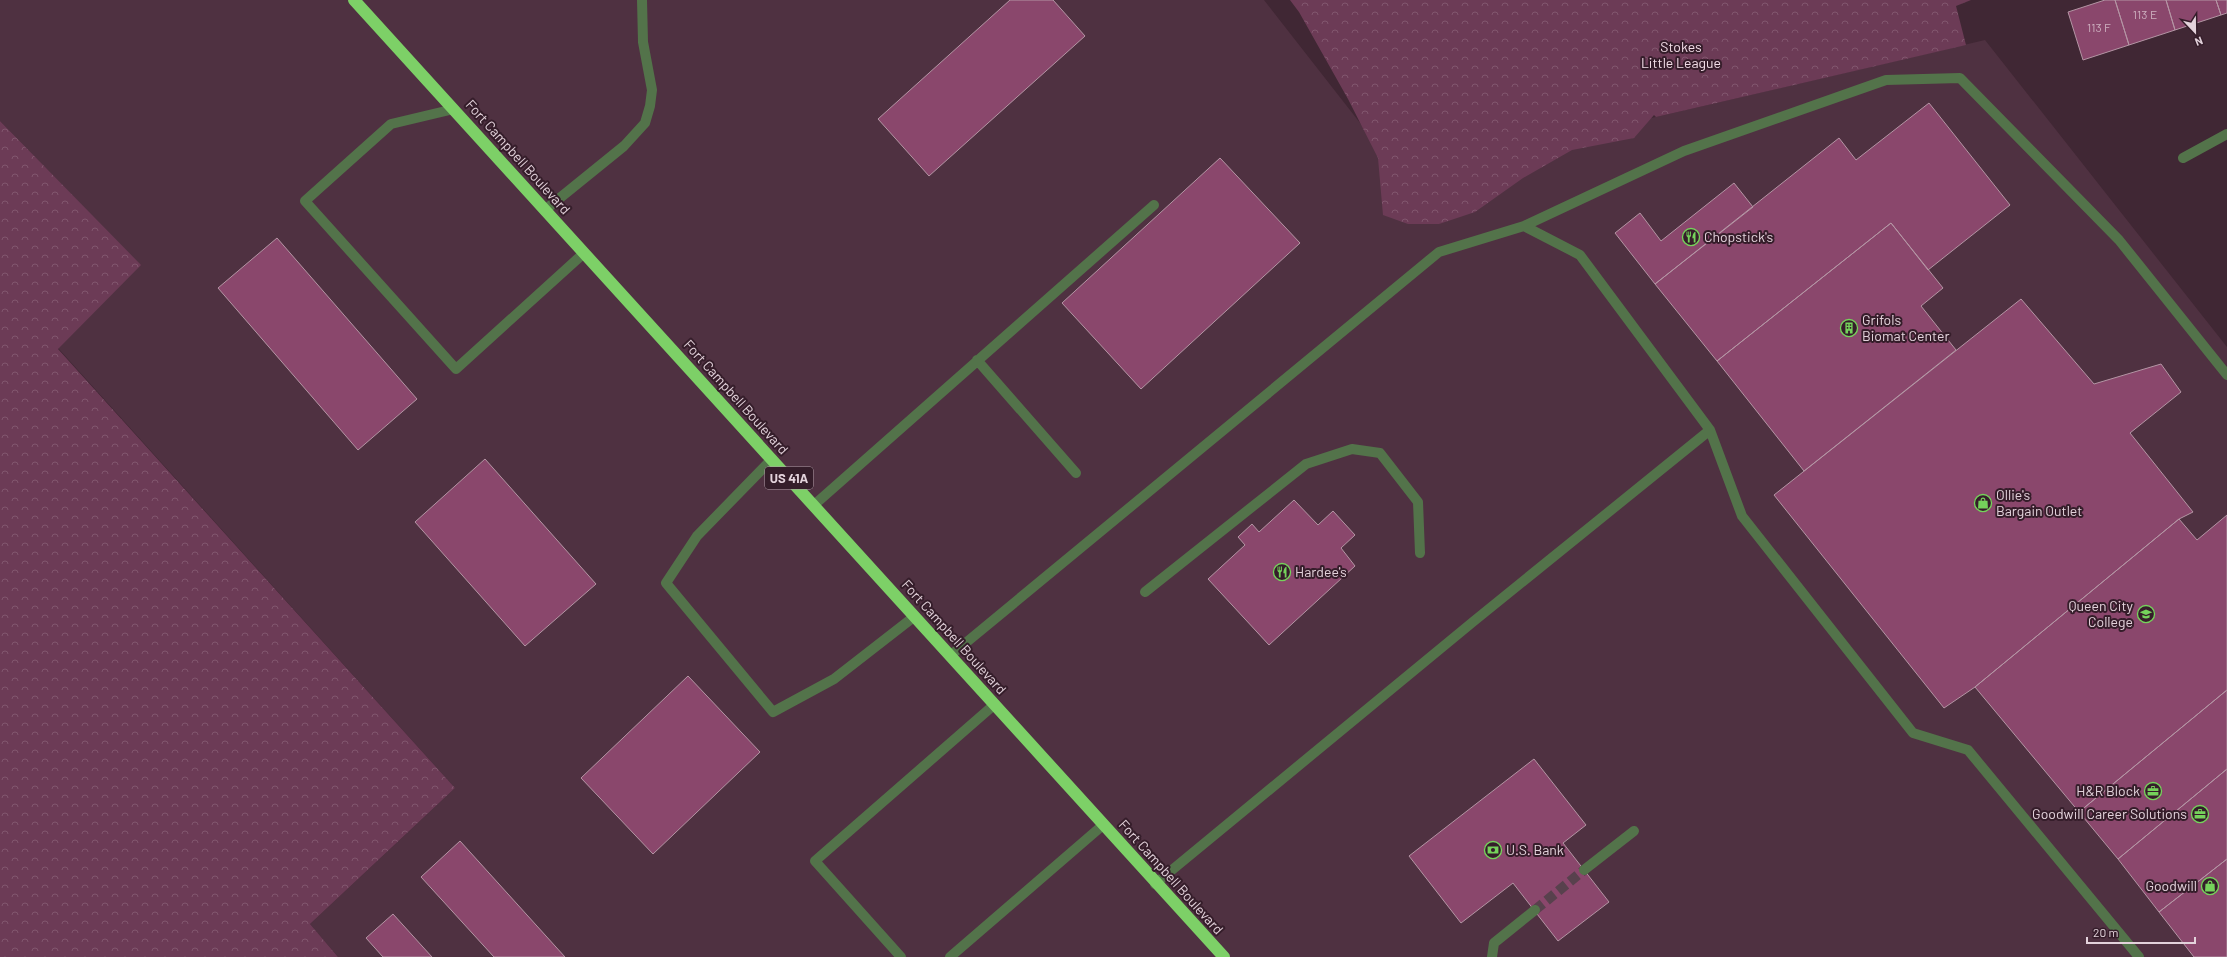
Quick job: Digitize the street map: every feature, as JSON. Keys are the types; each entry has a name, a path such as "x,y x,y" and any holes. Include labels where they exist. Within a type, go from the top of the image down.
{"highway":[{"name":"Fort Campbell Boulevard","path":"354,0 951,655 1155,884 1224,957"}],"street":[{"path":"545,210 624,146 645,124 650,106 652,90 644,42 642,0"},
{"path":"951,655 1439,252 1524,226 1684,151 1886,80 1960,78 2119,240 2227,375"},
{"path":"454,109 390,124 305,201 456,369 584,253"},
{"path":"2183,158 2227,134"},
{"path":"814,505 1154,205"},
{"path":"1524,226 1580,255 1710,430 1742,516 1913,733 1968,750 2138,957"},
{"path":"977,360 1076,473"},
{"path":"1155,884 1474,620 1710,430"},
{"path":"1145,592 1306,464 1352,449 1380,453 1418,502 1420,553"},
{"path":"772,458 697,536 666,583 773,712 834,679 915,616"},
{"path":"901,957 815,862 995,704"},
{"path":"950,957 1103,825"},
{"path":"1584,870 1634,831"},
{"path":"1492,957 1494,943 1534,910"}],"shaded area":[{"path":"0,0 1264,0 1439,224 1540,144 1985,40 2227,347 2227,957 338,957 310,924 455,788 58,348 140,265 0,121"}],"green space":[{"name":"Stokes Little League","path":"1290,0 1971,0 1956,6 1966,45 1656,117 1654,115 1634,138 1572,150 1523,178 1475,212 1439,224 1408,224 1383,215 1378,158 1348,99 1299,12"},
{"path":"0,121 141,265 58,349 455,788 310,924 338,957 0,957"}],"building":[{"path":"1010,0 1053,0 1085,36 929,176 878,119"},
{"path":"2105,0 2115,0 2129,45 2083,60 2068,12"},
{"path":"2115,0 2166,0 2175,30 2129,45"},
{"path":"2166,0 2216,0 2221,15 2175,30"},
{"path":"2216,0 2227,0 2227,13 2221,15"},
{"path":"1929,103 2010,205 1928,270 1891,223 1717,361 1655,284 1839,138 1856,160"},
{"path":"1220,158 1300,243 1141,389 1062,303"},
{"name":"Chopstick's","path":"1734,183 1753,207 1655,284 1615,233 1640,213 1661,241"},
{"name":"Grifols Biomat Center","path":"1891,223 1943,288 1921,306 1956,350 1804,471 1717,361"},
{"path":"277,238 417,399 358,450 218,288"},
{"name":"Ollie's Bargain Outlet","path":"2021,299 2094,384 2161,364 2181,392 2130,433 2193,512 2179,519 1975,687 1944,708 1774,495"},
{"path":"485,459 596,584 525,646 415,522"},
{"name":"Hardee's","path":"1294,500 1318,525 1333,511 1355,535 1341,548 1355,566 1269,645 1208,579 1245,545 1238,537 1252,524 1259,532"},
{"name":"Queen City College","path":"2227,515 2227,690 2079,812 1975,687 2179,519 2197,540"},
{"path":"688,676 760,752 653,854 581,778"},
{"name":"H&R Block","path":"2227,690 2227,769 2118,859 2079,812"},
{"name":"U.S. Bank","path":"1534,759 1586,825 1563,843 1609,902 1558,941 1513,883 1461,923 1409,856"},
{"name":"Goodwill Career Solutions","path":"2227,769 2227,859 2159,912 2118,859"},
{"path":"460,841 565,957 494,957 421,877"},
{"name":"Goodwill","path":"2227,859 2227,957 2194,957 2159,912"},
{"path":"393,914 432,957 383,957 366,938"}],"tunnel":[{"path":"1535,910 1584,870"}],"place":[{"name":"Chopstick's","path":"1691,237"},
{"name":"Grifols Biomat Center","path":"1849,328"},
{"name":"Ollie's Bargain Outlet","path":"1983,503"},
{"name":"Hardee's","path":"1282,572"},
{"name":"Queen City College","path":"2146,614"},
{"name":"H&R Block","path":"2153,791"},
{"name":"Goodwill Career Solutions","path":"2200,814"},
{"name":"U.S. Bank","path":"1493,850"},
{"name":"Goodwill","path":"2210,886"}]}
